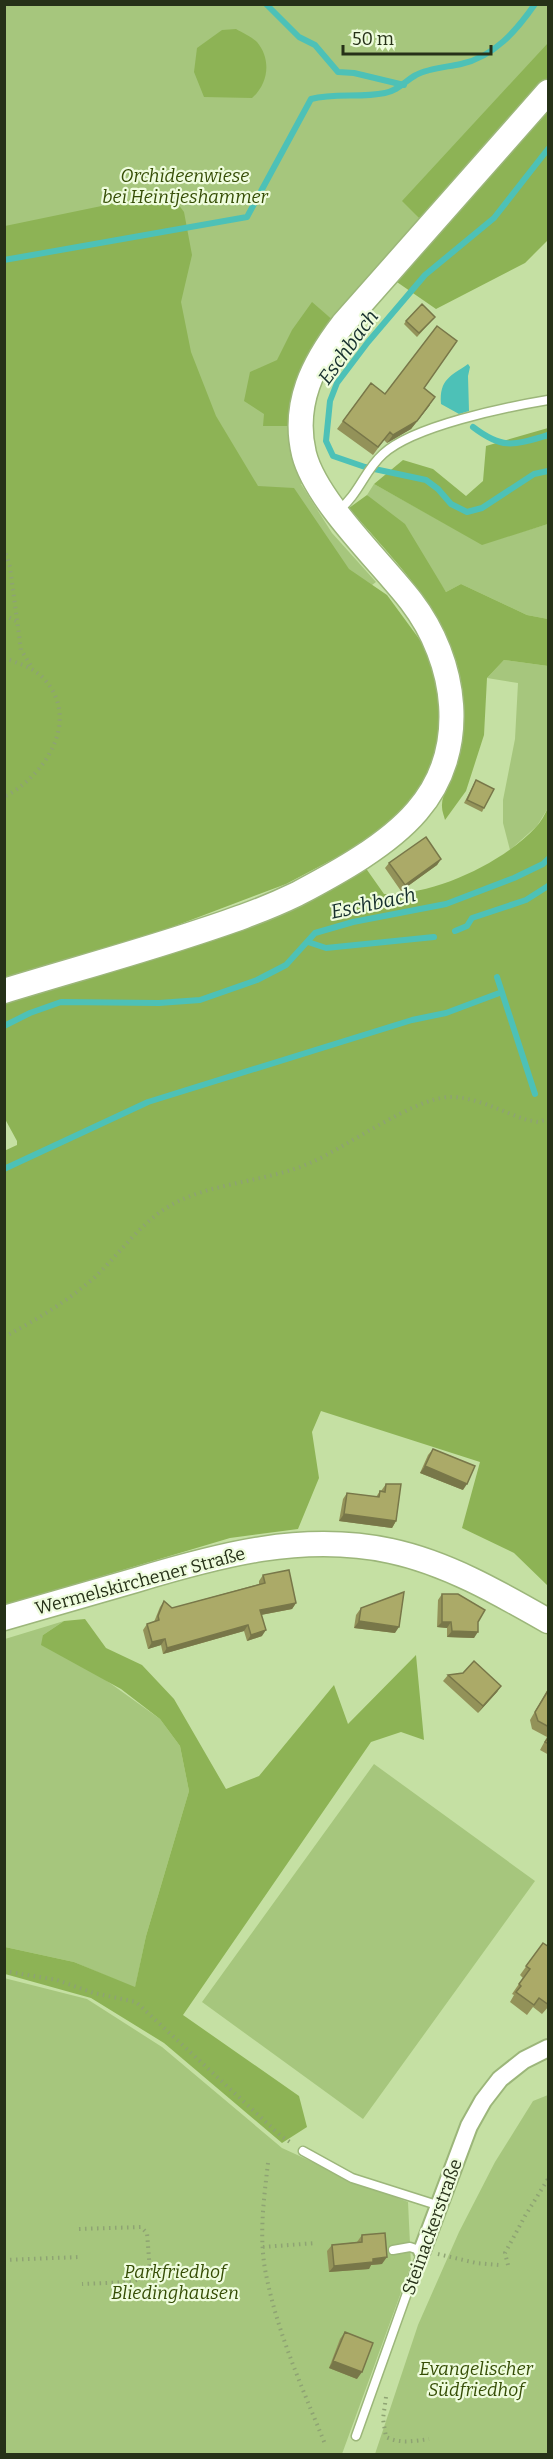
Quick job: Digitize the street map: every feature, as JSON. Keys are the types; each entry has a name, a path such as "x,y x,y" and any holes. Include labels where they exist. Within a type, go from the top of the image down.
{"main road":[{"path":"4,991 173,940 269,907 330,876 385,841 410,818 426,799 441,771 450,736 450,694 442,656 430,630 411,601 337,512 313,476 302,444 302,406 307,383 315,366 343,324 549,92"},
{"name":"Wermelskirchener Straße","path":"4,1618 231,1553 281,1545 334,1544 390,1551 453,1570 549,1621"}],"street":[{"name":"Steinackerstraße","path":"422,2251 469,2126 483,2101 500,2079 524,2060 549,2048"}],"lane":[{"path":"337,512 354,496 376,461 387,450 413,435 483,414 549,400"},
{"path":"303,2151 352,2178 440,2206"},
{"path":"393,2250 410,2247 422,2251"},
{"name":"Steinackerstraße","path":"356,2436 422,2251"}],"path":[{"path":"4,548 10,567 21,650 54,694 60,718 53,750 39,772 20,789 4,797"},
{"path":"4,615 17,621"},
{"path":"4,658 34,670"},
{"path":"4,1337 72,1296 95,1277 153,1217 178,1201 308,1164 411,1109 447,1097 463,1097 527,1120 538,1122 549,1119"},
{"path":"4,1971 57,1980 94,1993 136,2002 281,2136 303,2151"},
{"path":"268,2163 263,2206 265,2268 282,2334 325,2444"},
{"path":"508,2265 506,2253 525,2216 549,2179"},
{"path":"79,2229 141,2226 147,2233 150,2271 147,2277 130,2282 82,2284"},
{"path":"263,2247 316,2243"},
{"path":"422,2251 476,2264 499,2265 501,2263"},
{"path":"4,2260 80,2257"},
{"path":"381,2368 388,2384 383,2419 386,2437 394,2441 406,2442 429,2439"}],"green space":[{"name":"Orchideenwiese bei Heintjeshammer","path":"4,5 548,5 548,58 413,211 422,221 334,321 318,308 279,425 291,426 305,481 301,484 332,533 376,582 372,585 5,645"},
{"path":"236,29 255,40 262,49 266,72 262,86 252,98 204,97 194,72 197,48 222,30"},
{"path":"548,43 548,79 422,221 402,201"},
{"path":"548,107 548,240 525,263 436,309 394,280"},
{"path":"169,192 184,212 192,255 181,302 191,352 216,416 258,486 294,488 349,569 387,595 428,651 439,693 439,739 428,774 411,802 391,823 341,855 286,884 154,934 5,980 5,226"},
{"path":"312,302 334,321 291,426 263,426 264,414 244,401 250,372 277,360 292,330"},
{"path":"548,428 548,524 482,545 374,484 403,460 433,469 466,496 483,481 486,446"},
{"path":"374,484 482,544 548,524 548,619 527,615 461,584 446,592 429,567 367,495"},
{"path":"367,495 405,524 446,592 461,584 527,615 548,619 548,666 504,660 487,678 484,735 466,791 445,820 442,809 443,797 456,768 463,737 464,701 458,669 448,639 433,611 415,585 349,508"},
{"path":"504,660 548,666 548,808 537,826 510,850 503,823 503,800 515,739 518,683 487,678"},
{"path":"548,808 548,1586 514,1553 462,1528 480,1462 321,1411 312,1432 319,1478 298,1529 230,1538 5,1605 4,1151 17,1145 17,1141 5,1119 5,1000 365,867 384,894 403,893 445,883 486,865 505,853 536,827"},
{"path":"85,1619 106,1648 142,1665 174,1699 226,1789 259,1776 334,1685 348,1724 416,1655 424,1740 401,1732 371,1742 183,2015 299,2096 307,2127 282,2143 164,2043 91,1998 5,1974 5,1947 74,1962 135,1987 146,1936 189,1791 180,1746 160,1719 121,1689 41,1645 43,1635 64,1621"},
{"path":"64,1621 43,1635 160,1719 180,1746 189,1791 146,1936 135,1988 74,1962 5,1947 5,1639"},
{"path":"374,1764 535,1881 363,2119 202,2002"},
{"name":"Parkfriedhof Bliedinghausen","path":"4,1978 87,1999 162,2047 282,2148 352,2180 408,2202 411,2265 342,2454 5,2454"},
{"name":"Evangelischer Südfriedhof","path":"548,2095 548,2454 375,2454 418,2325 459,2232 495,2162 533,2101"}],"water":[{"path":"468,364 470,367 469,411 459,414 441,404 442,389 451,375"}],"building":[{"path":"422,304 435,317 419,333 406,321"},
{"path":"437,326 457,341 424,388 435,397 417,421 393,435 390,432 378,447 343,421 371,383 385,394"},
{"path":"476,780 494,789 484,808 467,800"},
{"path":"426,837 441,859 405,885 389,863"},
{"path":"433,1449 475,1466 467,1484 425,1466"},
{"path":"386,1484 401,1484 396,1521 344,1514 347,1493 379,1497 380,1491 385,1492"},
{"path":"289,1570 296,1603 260,1610 266,1630 251,1635 248,1625 167,1648 165,1639 152,1642 147,1624 159,1620 158,1616 164,1601 172,1608 265,1583 263,1575"},
{"path":"404,1592 399,1627 359,1621 361,1608"},
{"path":"442,1594 458,1594 485,1610 478,1622 478,1632 452,1631 451,1622 442,1622"},
{"path":"474,1661 501,1686 483,1706 448,1675 463,1673"},
{"path":"549,1689 549,1727 538,1721 535,1712"},
{"path":"543,1943 549,1947 549,2005 539,1998 534,2005 516,1992 530,1969 526,1966"},
{"path":"385,2233 387,2257 373,2259 373,2262 334,2266 332,2245 362,2242 362,2235"},
{"path":"345,2332 373,2343 362,2372 333,2361"}],"waterway":[{"path":"266,4 299,37 315,45 338,72 354,73 404,85"},
{"path":"4,260 247,217 311,99 390,92 421,73 473,60 504,41 535,4"},
{"name":"Eschbach","path":"548,149 494,218 425,275 368,342 337,383 330,401 326,441 333,456 365,467 426,480 438,489 451,504 467,512 482,508 534,474 548,471"},
{"path":"473,427 493,439 509,443 548,435"},
{"name":"Eschbach","path":"4,1026 30,1013 61,1002 159,1003 200,1000 257,980 286,965 315,933 353,922 446,904 514,878 543,864 548,859"},
{"path":"455,931 467,926 472,918 526,900 548,886"},
{"path":"308,942 326,948 434,937"},
{"path":"497,977 535,1094"},
{"path":"4,1169 148,1102 412,1020 446,1013 502,992"}]}
